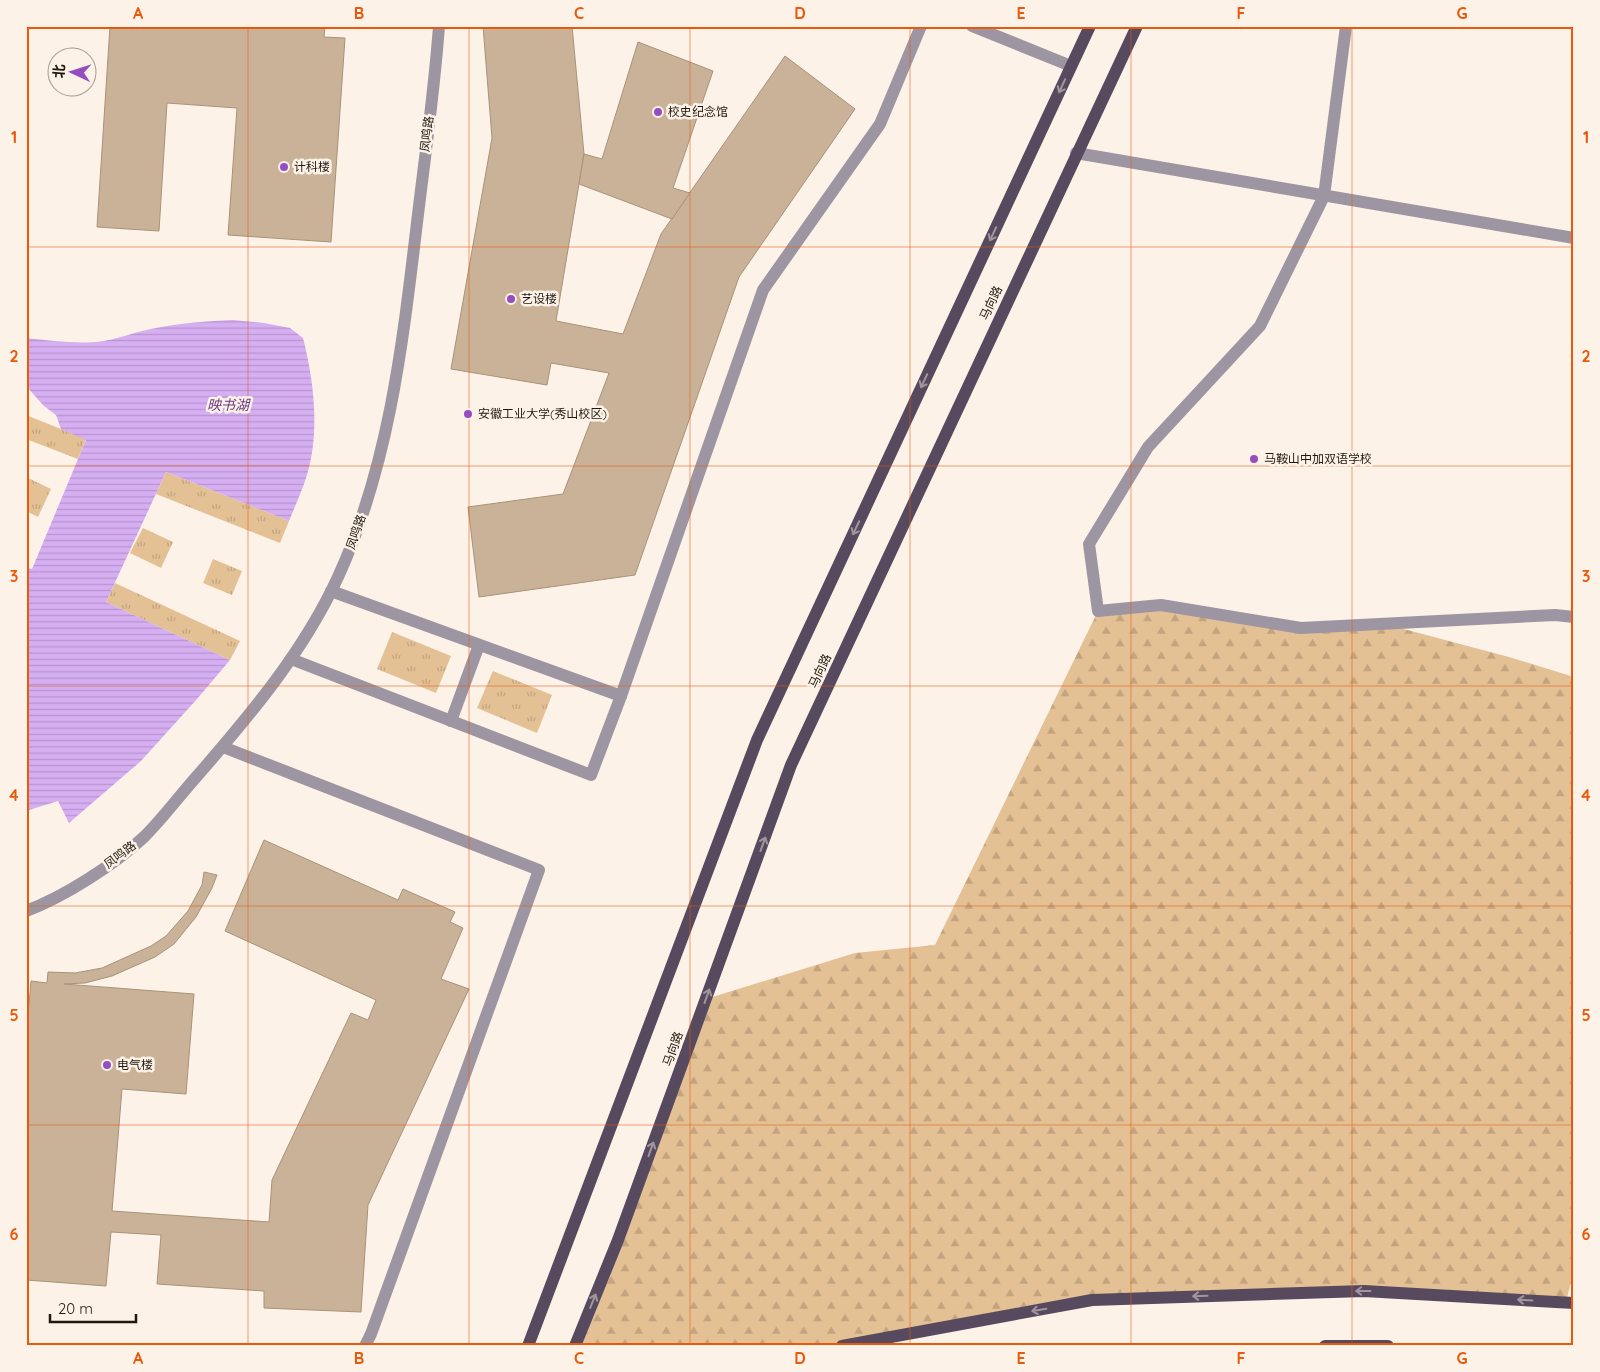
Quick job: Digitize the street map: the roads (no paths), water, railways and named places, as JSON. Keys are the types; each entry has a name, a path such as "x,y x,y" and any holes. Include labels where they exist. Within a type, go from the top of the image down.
{"main road":[{"path":"528,1346 757,740 1090,26"},
{"name":"马向路","path":"575,1346 621,1233 791,765 1137,26"},
{"path":"842,1346 1092,1300 1364,1291 1574,1302"},
{"path":"1325,1346 1388,1346"}],"street":[{"name":"凤鸣路","path":"26,911 76,886 132,847 154,826 223,747 302,645 331,591 352,546 378,467 395,389 413,255 439,26"},
{"path":"291,659 591,775 621,696 763,290 880,124 921,26"},
{"path":"972,26 1071,66"},
{"path":"1346,26 1324,196 1260,326 1148,447 1089,544 1098,611 1161,604 1301,628 1555,615 1574,617"},
{"path":"1076,153 1574,238"},
{"path":"331,591 621,696"},
{"path":"451,721 479,645"},
{"path":"223,747 539,870 366,1346"}],"water":[{"name":"映书湖","path":"233,320 290,328 303,338 313,389 314,424 311,459 301,493 289,521 166,472 106,602 230,660 141,761 69,823 58,801 26,811 26,567 32,569 86,440 61,429 56,415 44,406 26,386 26,338 96,342 166,326"}],"place":[{"name":"校史纪念馆","path":"658,112"},
{"name":"计科楼","path":"284,167"},
{"name":"艺设楼","path":"511,299"},
{"name":"安徽工业大学(秀山校区)","path":"468,414"},
{"name":"马鞍山中加双语学校","path":"1254,459"},
{"name":"电气楼","path":"107,1065"}]}
